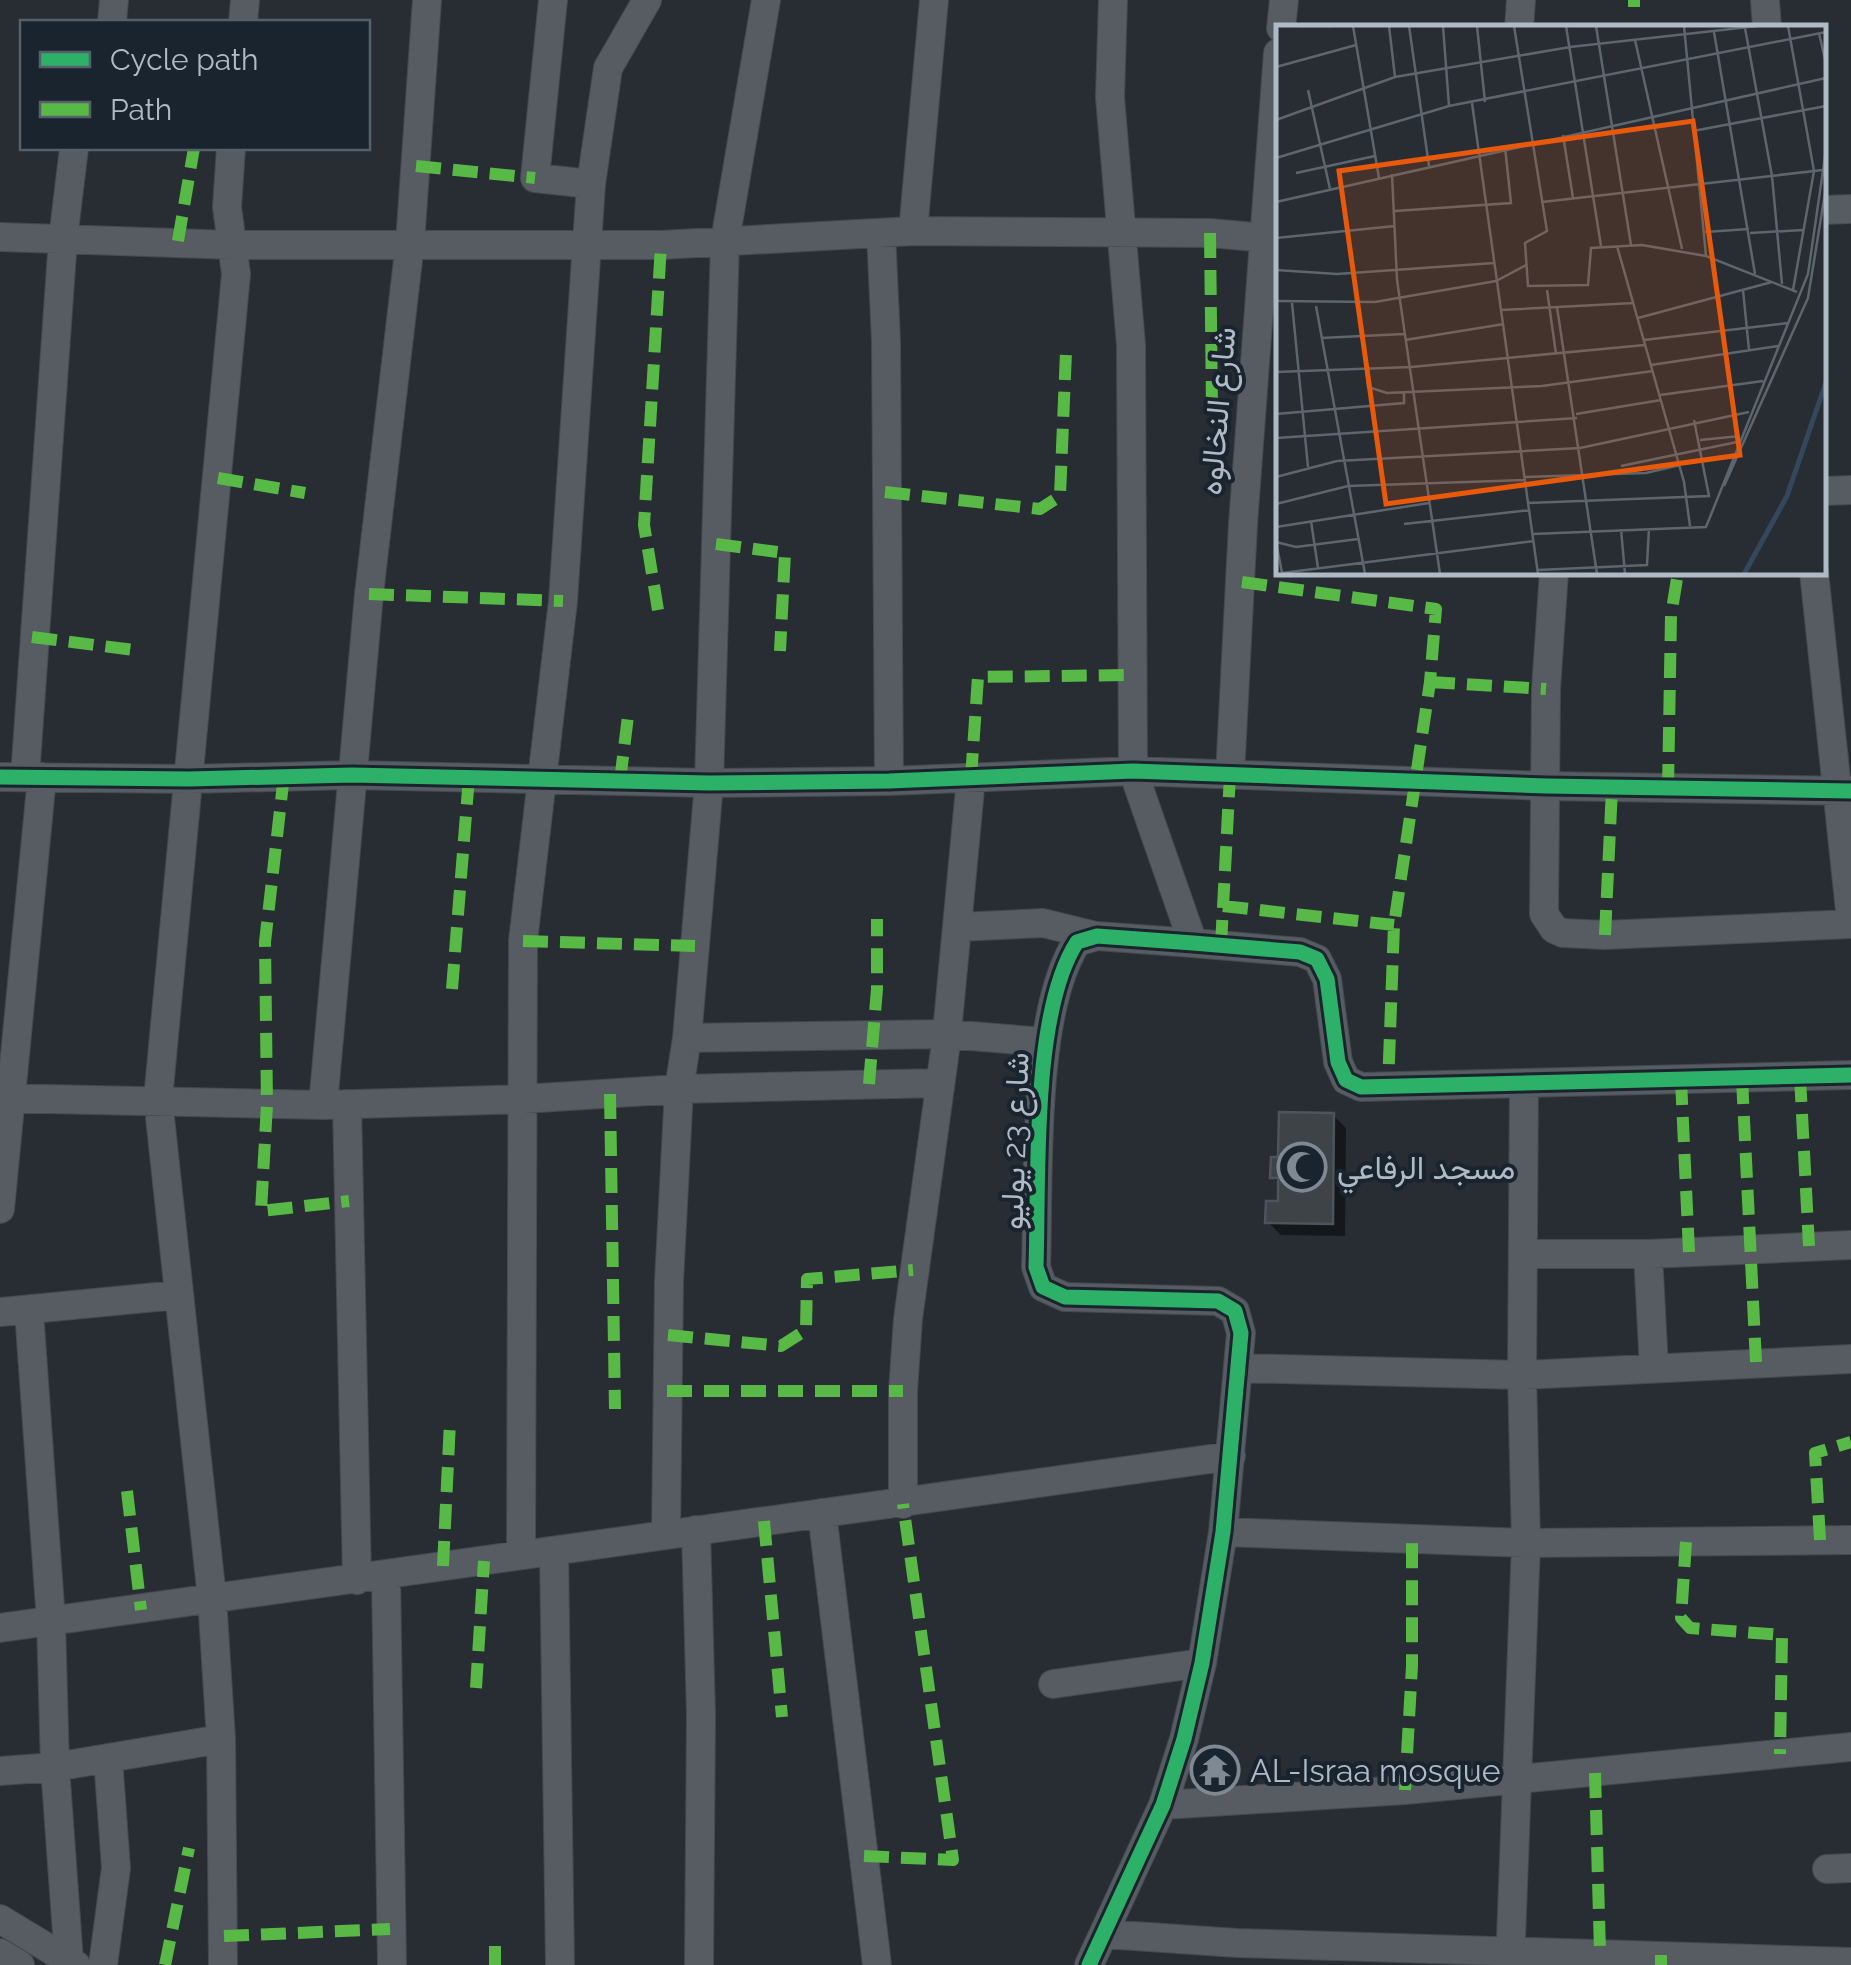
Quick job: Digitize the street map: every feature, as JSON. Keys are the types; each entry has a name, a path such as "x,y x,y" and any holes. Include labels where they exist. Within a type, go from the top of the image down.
{"street":[{"path":"357,1580 335,1105 352,775 410,243 427,0"},
{"path":"553,0 536,178 591,184"},
{"path":"521,1555 523,941 563,602 591,184 608,68 647,0"},
{"path":"666,1534 668,1282 679,1088 709,783 726,241 766,0"},
{"path":"913,231 934,0"},
{"path":"1113,0 1110,97 1129,308 1133,405 1133,771 1193,943"},
{"path":"1281,25 1284,0"},
{"path":"1519,25 1521,0"},
{"path":"1765,0 1767,25"},
{"name":"شارع النخالوه","path":"1230,776 1242,524 1272,238 1276,115"},
{"path":"0,1209 22,777 63,239 74,150"},
{"path":"223,1965 221,1739 212,1598 158,1099 236,274 227,207 232,150"},
{"path":"1826,210 1851,209"},
{"path":"0,238 234,244 660,246 913,231 1210,232 1272,238"},
{"path":"880,233 886,341 889,781"},
{"path":"1826,491 1851,490"},
{"path":"1554,575 1546,689 1544,914 1554,930 1604,935 1851,922 1844,791 1814,575"},
{"path":"22,777 189,779 352,775 709,783 889,781 1133,771 1546,786 1844,791"},
{"path":"903,1504 903,1391 908,1319 947,1034 971,778"},
{"path":"958,927 1043,924 1097,936 1300,952 1317,960 1327,978 1338,1062 1346,1080 1361,1086 1851,1074"},
{"name":"شارع 23 يوليو","path":"1089,1965 1163,1805 1184,1739 1202,1664 1223,1532 1241,1332 1236,1311 1218,1301 1064,1297 1043,1287 1036,1267 1044,1042 1067,957 1077,942 1097,936"},
{"path":"686,1038 947,1034 1044,1042"},
{"path":"6,1098 335,1105 523,1099 679,1088 940,1083"},
{"path":"1510,1958 1526,1544 1522,1374 1524,1083"},
{"path":"1524,1254 1648,1254 1851,1246"},
{"path":"1648,1254 1654,1368"},
{"path":"0,1312 177,1294"},
{"path":"30,1311 51,1621 55,1766 72,1963"},
{"path":"1240,1368 1522,1374 1851,1359"},
{"path":"0,1628 1230,1456"},
{"path":"822,1513 877,1965"},
{"path":"696,1530 701,1715 699,1965"},
{"path":"1223,1532 1526,1544 1851,1540"},
{"path":"554,1550 560,1965"},
{"path":"386,1575 392,1965"},
{"path":"1053,1684 1202,1664"},
{"path":"0,1770 55,1766 221,1739"},
{"path":"1163,1805 1518,1780 1851,1747"},
{"path":"103,1965 116,1868 108,1758"},
{"path":"3,1928 72,1963"},
{"path":"1105,1934 1236,1954 1851,1962"},
{"path":"0,1953 20,1965"}],"building":[{"name":"مسجد الرفاعي","path":"1279,1112 1334,1113 1333,1224 1265,1223 1266,1201 1278,1201 1278,1178 1270,1178 1271,1157 1278,1157"}],"marked path":[{"path":"1634,0 1634,7"},
{"path":"178,241 194,150"},
{"path":"416,166 535,178"},
{"path":"1210,233 1212,409"},
{"path":"658,610 644,525 661,245"},
{"path":"885,492 1040,509 1060,496 1066,352"},
{"path":"218,478 305,493"},
{"path":"716,544 785,553 780,651"},
{"path":"1668,789 1671,616 1678,575"},
{"path":"1242,582 1436,609 1430,682 1394,925 1388,1087"},
{"path":"369,594 563,601"},
{"path":"32,637 142,651"},
{"path":"971,778 978,677 1130,675"},
{"path":"1430,682 1546,689"},
{"path":"620,781 628,716"},
{"path":"284,775 265,942 267,1104 261,1211 349,1201"},
{"path":"1221,945 1230,775"},
{"path":"452,989 469,777"},
{"path":"1605,935 1612,788"},
{"path":"1223,906 1394,925"},
{"path":"869,1084 877,989 877,919"},
{"path":"523,941 695,946"},
{"path":"1800,1077 1809,1246"},
{"path":"1742,1079 1756,1362"},
{"path":"1681,1080 1689,1252"},
{"path":"610,1094 615,1409"},
{"path":"668,1335 781,1346 806,1330 807,1279 913,1270"},
{"path":"667,1391 903,1391"},
{"path":"443,1566 450,1422"},
{"path":"1820,1540 1815,1453 1851,1442"},
{"path":"127,1491 141,1610"},
{"path":"864,1856 953,1860 903,1504"},
{"path":"764,1521 782,1717"},
{"path":"1405,1790 1412,1666 1412,1540"},
{"path":"1686,1542 1681,1618 1690,1628 1782,1635 1780,1754"},
{"path":"476,1688 484,1561"},
{"path":"1595,1773 1600,1952"},
{"path":"165,1965 189,1848"},
{"path":"224,1936 390,1929"},
{"path":"495,1946 495,1965"},
{"path":"1661,1955 1661,1965"}],"cycle path":[{"path":"0,777 189,779 352,775 709,783 889,781 1133,771 1546,786 1851,791"},
{"path":"1089,1965 1163,1805 1184,1739 1202,1663 1223,1532 1241,1333 1235,1311 1218,1301 1065,1297 1043,1287 1036,1267 1040,1098 1052,1011 1062,973 1077,942 1097,936 1300,952 1317,959 1327,979 1338,1062 1346,1080 1361,1087 1851,1075"}],"place":[{"name":"مسجد الرفاعي","path":"1302,1167"},
{"name":"AL-Israa mosque","path":"1215,1770"}]}
